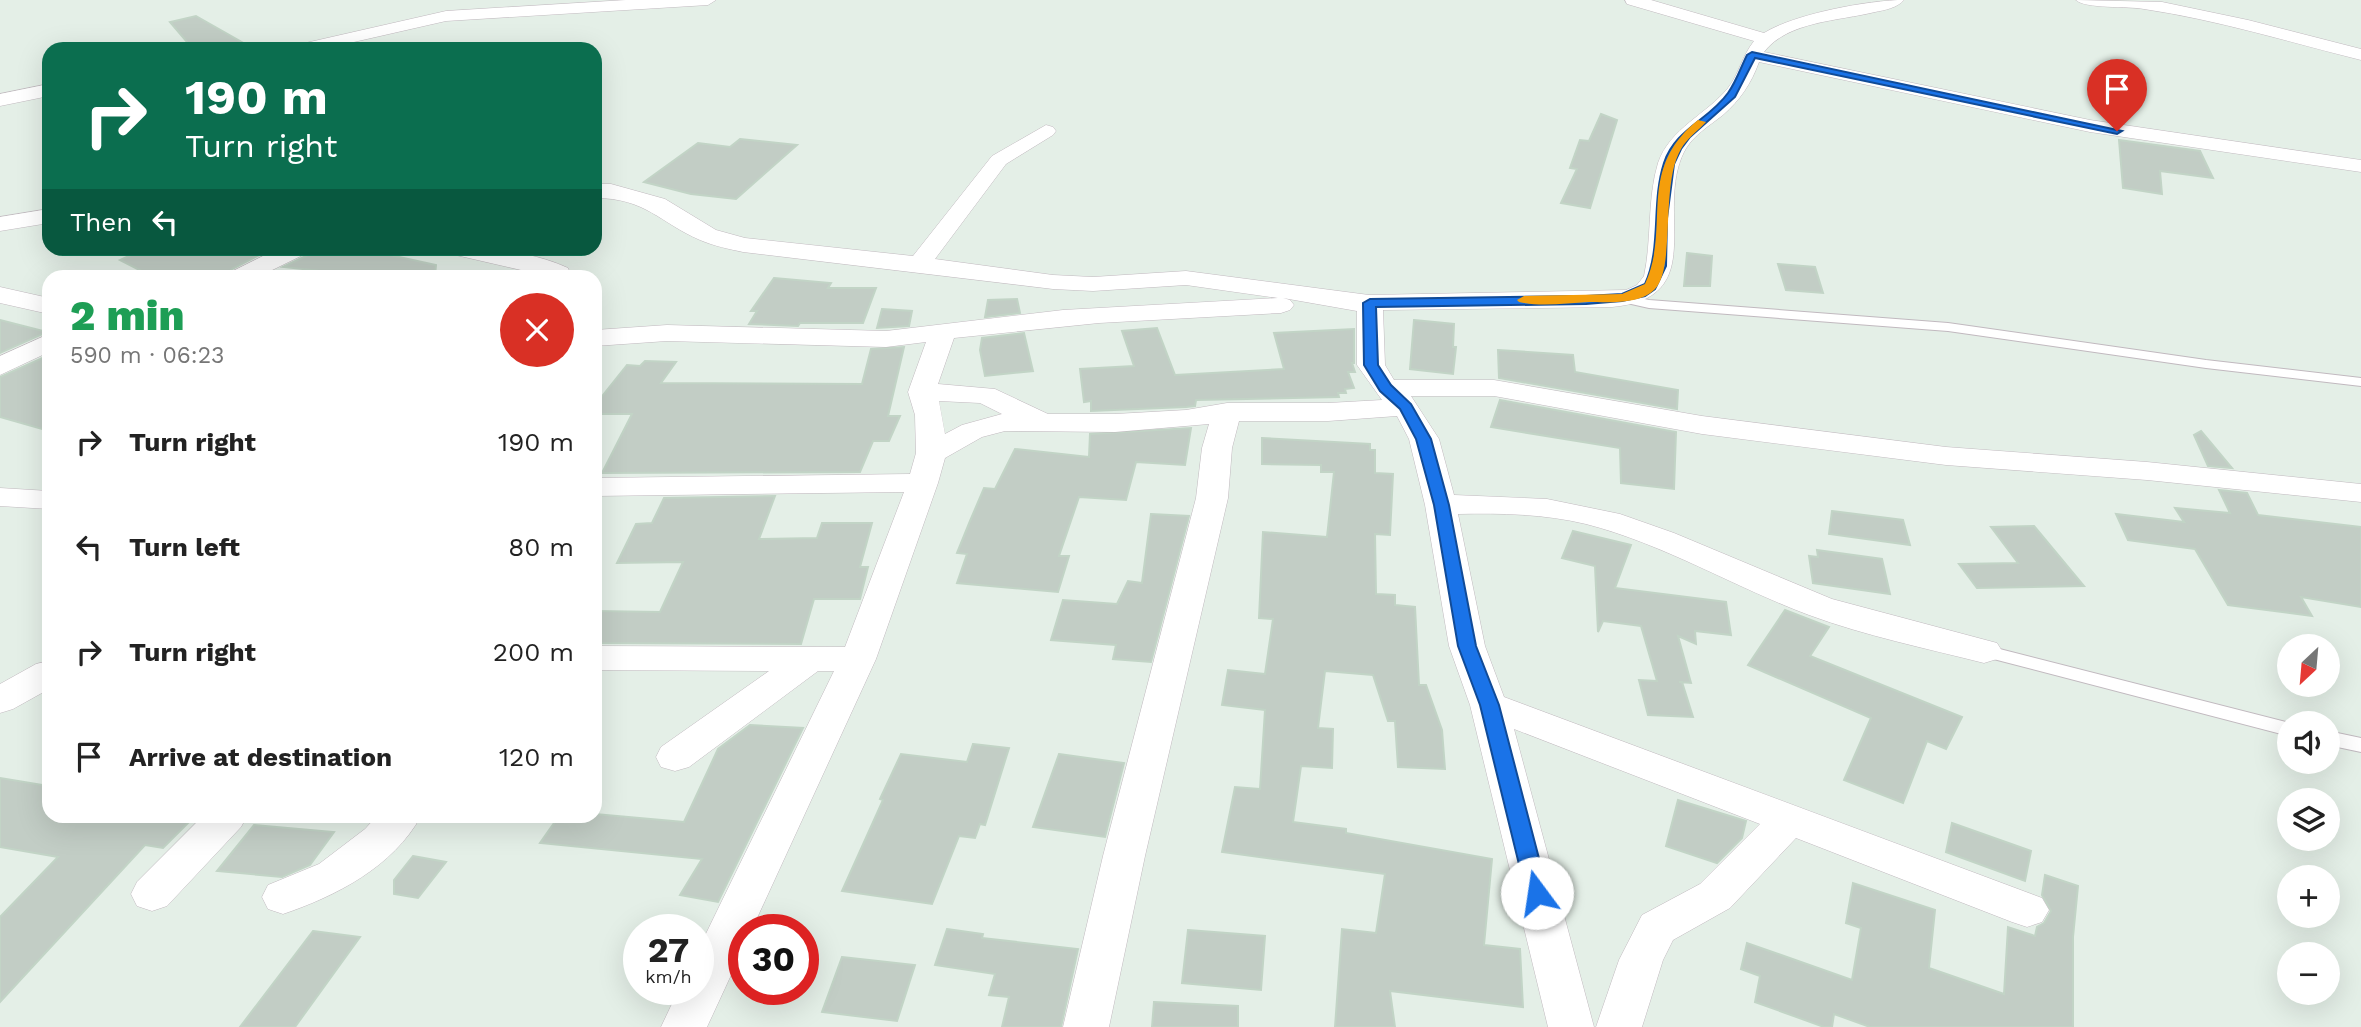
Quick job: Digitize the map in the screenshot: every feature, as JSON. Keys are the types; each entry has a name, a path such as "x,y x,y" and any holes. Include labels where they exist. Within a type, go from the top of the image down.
{"street":[{"path":"328,42 403,23 446,16 708,0"},
{"path":"1633,0 1759,47 2090,126 2361,166"},
{"path":"602,337 717,333 843,340 914,338 987,325 1137,312 1370,303 1622,298 1640,293 1651,286 1656,278 1660,266 1661,218 1666,181 1675,148 1686,134 1732,95 1759,47 1779,30 1870,9 1896,0"},
{"path":"2084,0 2130,1 2168,8 2243,23 2361,55"},
{"path":"0,100 42,91"},
{"path":"919,264 999,160 1046,131"},
{"path":"602,191 657,204 708,235 743,245 1053,282 1093,284 1186,278 1370,303"},
{"path":"0,224 42,217"},
{"path":"254,270 283,256"},
{"path":"492,256 552,270"},
{"path":"0,295 42,304"},
{"path":"1370,303 1371,365 1424,439 1441,505 1467,646 1489,705 1571,1027"},
{"path":"684,1027 858,659 927,468 929,415 922,392 942,333"},
{"path":"0,367 42,346"},
{"path":"602,493 927,468 972,431 1004,422 1115,423 1186,419 1227,411 1328,412 1396,397 1494,388 1702,425 1918,453 2147,471 2361,494"},
{"path":"922,392 985,395 1041,421"},
{"path":"1086,1027 1124,856 1212,498 1217,448 1227,411"},
{"path":"0,497 42,500"},
{"path":"1441,505 1524,505 1607,520 1646,533 1741,576 1824,608 1984,651"},
{"path":"602,659 858,659"},
{"path":"675,757 810,659"},
{"path":"0,700 42,677"},
{"path":"1489,705 2027,910"},
{"path":"1619,1027 1641,960 1657,928 1715,897 1789,820"},
{"path":"152,894 220,823"},
{"path":"283,897 334,876 379,840 395,823"}],"lane":[{"path":"1622,298 1649,304 1948,327 2206,364 2361,382"},
{"path":"1984,651 2277,726"},
{"path":"2340,741 2361,746"}],"building":[{"path":"196,16 242,42 187,42 170,22"},
{"path":"1601,114 1617,120 1590,208 1561,203 1577,169 1570,168 1580,140 1589,141"},
{"path":"740,139 797,145 736,199 691,194 644,182 698,143 730,147"},
{"path":"2119,140 2200,151 2213,178 2160,171 2162,194 2123,188"},
{"path":"1687,253 1712,256 1710,286 1684,286"},
{"path":"129,256 257,256 231,270 139,270 120,260"},
{"path":"306,256 395,256 436,265 436,270 311,270 283,267"},
{"path":"1778,264 1815,267 1823,293 1786,290"},
{"path":"774,278 831,283 828,288 876,288 863,323 800,323 798,326 749,324 757,311 751,311"},
{"path":"1017,299 1020,313 985,317 988,300"},
{"path":"882,309 912,311 909,326 877,328"},
{"path":"0,320 42,331 42,334 0,353"},
{"path":"1414,320 1454,324 1453,347 1456,347 1453,374 1410,369"},
{"path":"1157,328 1175,375 1284,369 1274,333 1354,329 1352,363 1355,372 1348,372 1354,388 1345,389 1346,393 1338,393 1339,397 1196,400 1195,406 1186,407 1091,411 1091,401 1084,402 1080,369 1134,366 1122,331"},
{"path":"1024,333 1033,371 985,376 980,350 982,338"},
{"path":"904,347 888,416 900,416 889,441 873,441 860,472 602,473 632,414 602,414 602,396 627,365 640,366 645,361 676,362 661,383 862,384 871,349"},
{"path":"1498,350 1573,355 1575,372 1678,390 1677,409 1499,378"},
{"path":"42,358 42,429 0,417 0,377"},
{"path":"1500,400 1676,432 1674,489 1621,483 1620,448 1491,427"},
{"path":"1191,428 1185,465 1136,462 1126,500 1079,497 1059,556 1069,556 1058,592 957,583 967,554 957,553 984,488 995,489 1015,449 1089,457 1090,434"},
{"path":"2201,431 2232,468 2208,466 2194,435"},
{"path":"1262,438 1370,444 1370,450 1375,450 1375,473 1393,474 1390,535 1375,534 1376,594 1395,595 1395,605 1415,607 1419,685 1426,685 1442,730 1445,769 1398,767 1395,721 1388,721 1373,675 1325,671 1318,728 1333,729 1332,768 1301,766 1293,822 1346,829 1346,833 1492,859 1484,945 1520,949 1523,1007 1390,991 1395,1027 1335,1027 1342,929 1376,933 1385,874 1222,852 1235,787 1260,789 1265,710 1222,705 1228,670 1265,674 1273,619 1259,618 1263,532 1327,537 1334,472 1321,472 1321,465 1262,464"},
{"path":"2219,490 2247,493 2258,515 2361,527 2361,607 2301,597 2312,616 2228,605 2195,549 2128,540 2116,514 2184,522 2175,508 2230,513"},
{"path":"775,496 759,539 817,538 822,523 872,523 860,567 868,567 860,599 814,599 801,644 602,643 602,611 660,612 683,562 617,563 636,524 652,523 664,498"},
{"path":"1832,511 1903,520 1910,545 1829,534"},
{"path":"1151,514 1189,516 1151,662 1113,659 1116,645 1051,640 1063,600 1117,604 1128,581 1142,583"},
{"path":"2034,526 2084,586 1977,588 1959,564 2018,563 1991,527"},
{"path":"1573,531 1631,545 1615,588 1726,602 1731,635 1695,631 1696,644 1678,636 1691,683 1682,682 1693,717 1648,715 1639,680 1657,681 1641,626 1603,621 1598,632 1595,566 1562,558"},
{"path":"1817,550 1882,559 1890,594 1813,583 1809,556 1818,557"},
{"path":"1785,610 1829,627 1810,656 1962,717 1946,749 1927,741 1903,803 1844,780 1871,718 1748,665"},
{"path":"750,725 803,728 718,902 680,895 702,859 540,843 554,823 602,823 602,815 684,822 718,749"},
{"path":"973,744 1009,748 985,825 980,824 975,838 959,836 932,904 842,891 901,754 967,762"},
{"path":"1059,754 1124,763 1105,837 1033,827"},
{"path":"0,778 42,785 42,823 188,823 163,848 145,845 0,1002 0,917 58,857 0,847"},
{"path":"1678,800 1746,821 1742,838 1717,863 1666,846"},
{"path":"1952,823 2031,851 2025,881 1946,852"},
{"path":"254,825 334,832 310,865 282,877 217,871"},
{"path":"413,856 446,862 418,898 394,894 394,880"},
{"path":"2045,875 2078,886 2073,937 2073,1027 1870,1027 1834,1014 1832,1027 1824,1027 1755,1002 1760,976 1741,969 1747,943 1852,980 1861,928 1846,923 1853,883 1935,910 1929,968 2004,994 2008,927 2035,936 2037,927 2044,923 2051,911 2042,895"},
{"path":"947,929 983,934 982,938 1078,949 1061,1027 1002,1027 1009,997 989,995 995,974 935,965"},
{"path":"1188,930 1265,936 1261,990 1182,983"},
{"path":"313,931 360,937 295,1027 240,1027"},
{"path":"842,957 915,965 897,1021 822,1012"},
{"path":"1154,1002 1238,1006 1238,1027 1152,1027"}],"slow traffic":[{"path":"1524,300 1622,298 1640,293 1651,286 1660,266 1661,218 1669,164 1675,148 1686,134 1701,122"}],"route":[{"path":"1537,893 1489,705 1467,646 1441,505 1424,439 1406,407 1385,388 1371,365 1370,303 1622,298 1640,293 1651,286 1660,266 1661,218 1669,164 1675,148 1686,134 1732,95 1752,55 2117,131"}]}
